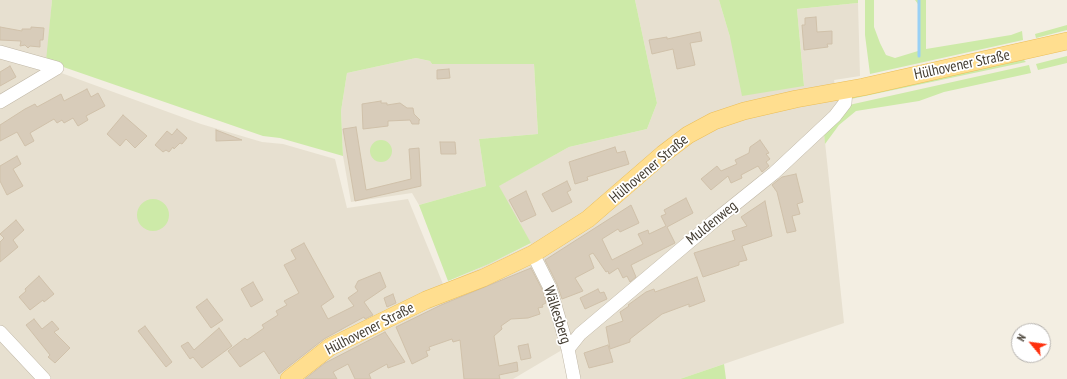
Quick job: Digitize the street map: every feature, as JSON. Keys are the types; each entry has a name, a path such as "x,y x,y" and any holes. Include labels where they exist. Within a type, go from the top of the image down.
{"main road":[{"name":"Hülhovener Straße","path":"289,379 330,347 426,300 483,278 533,254 588,219 663,154 688,135 714,121 744,111 1067,41"}],"street":[{"path":"0,52 57,68 0,102"},
{"name":"Muldenweg","path":"568,349 580,334 713,222 774,173 835,116 845,103 846,90"},
{"name":"Wälkesberg","path":"533,254 550,288 568,349 574,379"},
{"path":"0,332 44,379"}],"shaded area":[{"path":"0,0 52,0 45,67 201,124 262,142 283,144 335,159 347,208 408,199 443,284 531,244 498,186 569,147 647,129 657,103 635,0 719,0 730,37 804,85 797,9 858,3 860,76 834,80 839,107 823,123 844,323 680,379 576,379 567,347 513,379 0,379"},
{"path":"416,58 430,61 432,64 534,64 538,134 479,139 486,186 419,205 412,193 351,202 343,156 341,111 347,73"}],"green space":[{"path":"52,0 635,0 657,103 647,129 569,147 499,186 531,243 489,264 448,281 419,205 486,186 479,139 538,134 534,64 432,64 430,61 416,58 347,73 341,111 343,156 280,138 263,136 46,61"},
{"path":"719,0 858,0 858,3 797,9 804,86 742,96 730,37"},
{"path":"865,0 874,0 874,27 886,55 895,58 918,51 918,4 915,0 926,0 926,49 1011,35 1022,31 1023,40 870,74 865,35"},
{"path":"1067,25 1067,30 1036,38 1035,34"},
{"path":"1067,56 1067,63 1038,70 1036,64"},
{"path":"1023,59 1026,62 851,99 855,95"},
{"path":"1029,65 1031,73 944,92 919,101 856,111 839,125 825,144 824,133 849,105"},
{"path":"381,140 389,143 392,151 389,159 381,162 373,159 370,151 373,143"},
{"path":"153,199 162,202 166,206 169,215 166,224 162,228 153,231 144,228 140,224 137,215 140,206 144,202"},
{"path":"724,364 726,379 680,379"}],"building":[{"path":"816,17 817,32 832,31 832,44 827,44 828,47 804,50 802,25 805,25 805,18"},
{"path":"0,27 22,31 22,29 31,29 31,27 44,28 43,40 40,40 40,47 30,46 28,48 25,45 20,46 21,41 0,40"},
{"path":"700,32 702,41 690,43 695,65 677,69 673,49 652,54 649,40 667,37 667,39"},
{"path":"10,66 16,77 0,86 0,72"},
{"path":"449,69 450,78 437,79 437,70"},
{"path":"87,89 91,97 98,93 105,106 86,116 88,120 78,126 73,118 64,123 62,120 57,123 54,119 30,133 34,141 25,146 17,132 0,141 0,125 25,109 35,104 37,107 61,94 64,101"},
{"path":"381,101 381,103 387,103 387,105 400,103 407,108 413,108 414,114 420,120 419,124 412,124 410,120 388,121 388,126 363,129 362,104"},
{"path":"123,115 147,136 135,148 126,139 120,146 107,134"},
{"path":"356,127 366,190 411,179 409,149 419,148 421,186 355,201 343,129"},
{"path":"177,129 187,138 182,144 180,143 174,149 173,147 169,152 166,150 163,152 155,145 167,131 172,135"},
{"path":"216,130 242,140 216,141"},
{"path":"760,140 769,153 766,154 770,159 766,162 769,166 762,172 758,166 741,175 742,178 731,183 728,176 711,190 701,179 717,166 721,171 737,164 735,160 749,153 750,147"},
{"path":"440,142 455,142 456,154 441,154"},
{"path":"615,147 617,153 625,151 629,164 587,177 588,180 575,184 569,162"},
{"path":"17,156 21,164 13,169 23,186 7,195 0,181 0,166"},
{"path":"796,174 803,202 797,204 800,214 792,216 796,231 787,233 777,192 772,185 782,177"},
{"path":"567,181 571,190 567,192 572,202 552,212 542,194"},
{"path":"526,191 536,215 521,222 509,200"},
{"path":"686,198 693,213 667,227 675,243 631,265 636,277 630,282 627,276 623,278 618,268 609,274 608,271 606,272 593,253 589,255 594,268 575,278 583,291 562,299 557,284 545,260 631,205 639,223 620,232 618,229 602,239 612,260 643,244 638,234 648,230 649,234 666,226 661,216 666,214 664,210"},
{"path":"765,201 772,236 742,246 747,260 739,262 739,265 703,277 694,253 735,240 732,231 747,226 741,217"},
{"path":"16,220 24,230 13,240 18,247 0,262 0,242 4,238 0,234"},
{"path":"304,243 334,297 321,306 328,319 354,306 348,298 358,291 355,287 358,281 380,272 386,287 364,302 373,315 365,319 364,317 324,339 279,374 264,351 240,367 228,351 245,338 247,340 264,328 262,325 278,315 276,311 287,305 284,301 299,293 284,265 296,259 291,250"},
{"path":"531,268 543,291 546,303 542,305 543,307 538,308 540,314 528,318 511,319 501,326 502,329 494,336 499,366 517,362 518,371 499,375 500,379 464,379 460,340 453,342 452,339 429,347 430,350 426,351 428,356 412,364 396,327 441,305"},
{"path":"39,276 54,294 30,310 19,297"},
{"path":"697,277 705,301 689,307 689,304 662,314 630,339 630,342 610,349 606,327 623,321 620,312 629,306 628,305 646,292 654,289 655,292"},
{"path":"253,282 263,300 251,307 241,289"},
{"path":"598,289 600,293 604,292 607,299 585,309 580,298"},
{"path":"393,294 396,303 387,307 384,298"},
{"path":"207,299 223,320 211,328 196,307"},
{"path":"34,319 42,329 52,321 59,329 54,332 70,348 55,363 48,357 50,355 26,325"},
{"path":"145,326 172,362 166,367 138,331"},
{"path":"219,328 232,346 202,368 193,357 190,359 181,346 188,342 194,350"},
{"path":"385,332 405,362 388,368 387,364 369,374 371,379 355,379 348,364 333,372 337,379 305,379 325,363"},
{"path":"528,344 531,358 521,360 518,346"},
{"path":"608,345 613,362 589,368 584,353"}],"waterway":[{"path":"919,0 919,56"}]}
